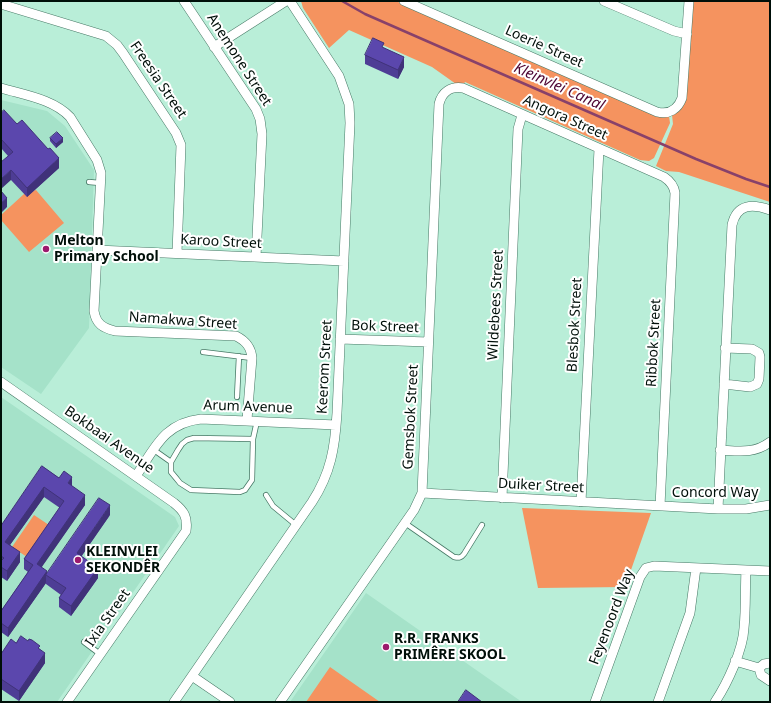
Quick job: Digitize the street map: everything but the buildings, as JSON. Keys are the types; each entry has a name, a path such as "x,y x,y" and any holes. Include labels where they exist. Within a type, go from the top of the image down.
{"street":[{"name":"Anemone Street","path":"184,1 256,109 260,119 262,134 256,258"},
{"path":"214,47 286,1"},
{"name":"Keerom Street","path":"174,702 320,490 326,478 334,448 350,123 348,104 338,76 290,1"},
{"name":"Loerie Street","path":"404,1 658,112 666,113 672,111 679,105 682,98 687,34"},
{"path":"604,1 674,31 687,34 689,1"},
{"name":"Freesia Street","path":"6,4 106,36 117,45 123,53 176,133 181,145 176,253"},
{"path":"1,88 48,102 64,111 70,117 97,160 100,166 97,250"},
{"name":"Angora Street","path":"446,92 454,88 463,88 664,178 671,183"},
{"name":"Gemsbok Street","path":"280,702 405,524 422,493 439,104 442,95 446,92"},
{"name":"Wildebees Street","path":"502,498 518,129 522,115"},
{"name":"Blesbok Street","path":"581,502 598,149"},
{"name":"Ribbok Street","path":"660,506 675,193 671,183"},
{"path":"718,509 732,221 739,211 748,206 758,206 770,210"},
{"name":"Karoo Street","path":"97,250 344,261"},
{"name":"Namakwa Street","path":"97,250 94,311 99,324 109,330 236,336 243,340 248,344 251,350 252,358 252,420"},
{"name":"Bok Street","path":"340,339 428,342"},
{"path":"724,384 754,386 759,380 760,365 760,357 752,349 725,348"},
{"name":"Bokbaai Avenue","path":"1,382 182,510 186,515 186,531"},
{"name":"Arum Avenue","path":"136,476 166,434 184,422 202,419 252,420 336,425"},
{"path":"720,450 750,451 765,446 770,442"},
{"name":"Duiker Street","path":"422,493 660,506"},
{"name":"Concord Way","path":"660,506 746,509 770,505"},
{"name":"Ixia Street","path":"67,702 186,531"},
{"name":"Feyenoord Way","path":"595,702 640,577 643,571 648,567 770,571"},
{"path":"658,702 690,613 696,568"},
{"path":"715,702 725,686 735,661 744,629 746,570"},
{"path":"735,661 759,668"},
{"path":"759,668 764,664 770,663"},
{"path":"759,668 761,675 770,681"},
{"path":"192,676 230,702"}],"lane":[{"path":"90,182 100,183"},
{"path":"203,352 252,358"},
{"path":"237,397 239,356"},
{"path":"252,420 253,439 252,480 245,490 240,492 191,490 180,483 171,472 171,462 182,444 187,440 194,438 253,439"},
{"path":"154,450 171,462"},
{"path":"266,494 274,506 296,525"},
{"path":"405,524 454,557 458,558 464,554 482,525"},
{"path":"84,642 100,654"}],"shaded area":[{"path":"301,1 396,1 657,116 669,116 670,123 654,158 649,161 640,160 465,82 463,85 456,84 432,67 349,30 329,48 303,8"},
{"path":"693,1 770,1 770,202 679,172 666,171 656,166 673,124 672,115 676,113"},
{"name":"Melton Primary School","path":"1,100 47,111 65,126 94,170 89,328 41,394 1,367"},
{"path":"36,190 64,223 29,252 1,220 1,215 24,194"},
{"name":"KLEINVLEI SEKONDÊR","path":"1,397 175,517 179,526 57,702 1,702"},
{"path":"522,508 651,513 625,587 538,588"},
{"path":"34,515 49,525 27,557 12,547"},
{"name":"R.R. FRANKS PRIMÊRE SKOOL","path":"366,593 522,702 290,702"},
{"path":"330,667 380,702 306,702"}],"waterway":[{"name":"Kleinvlei Canal","path":"342,1 365,14 696,159 770,187"}],"place":[{"name":"Melton Primary School","path":"46,249"},
{"name":"KLEINVLEI SEKONDÊR","path":"78,560"},
{"name":"R.R. FRANKS PRIMÊRE SKOOL","path":"386,647"}]}
